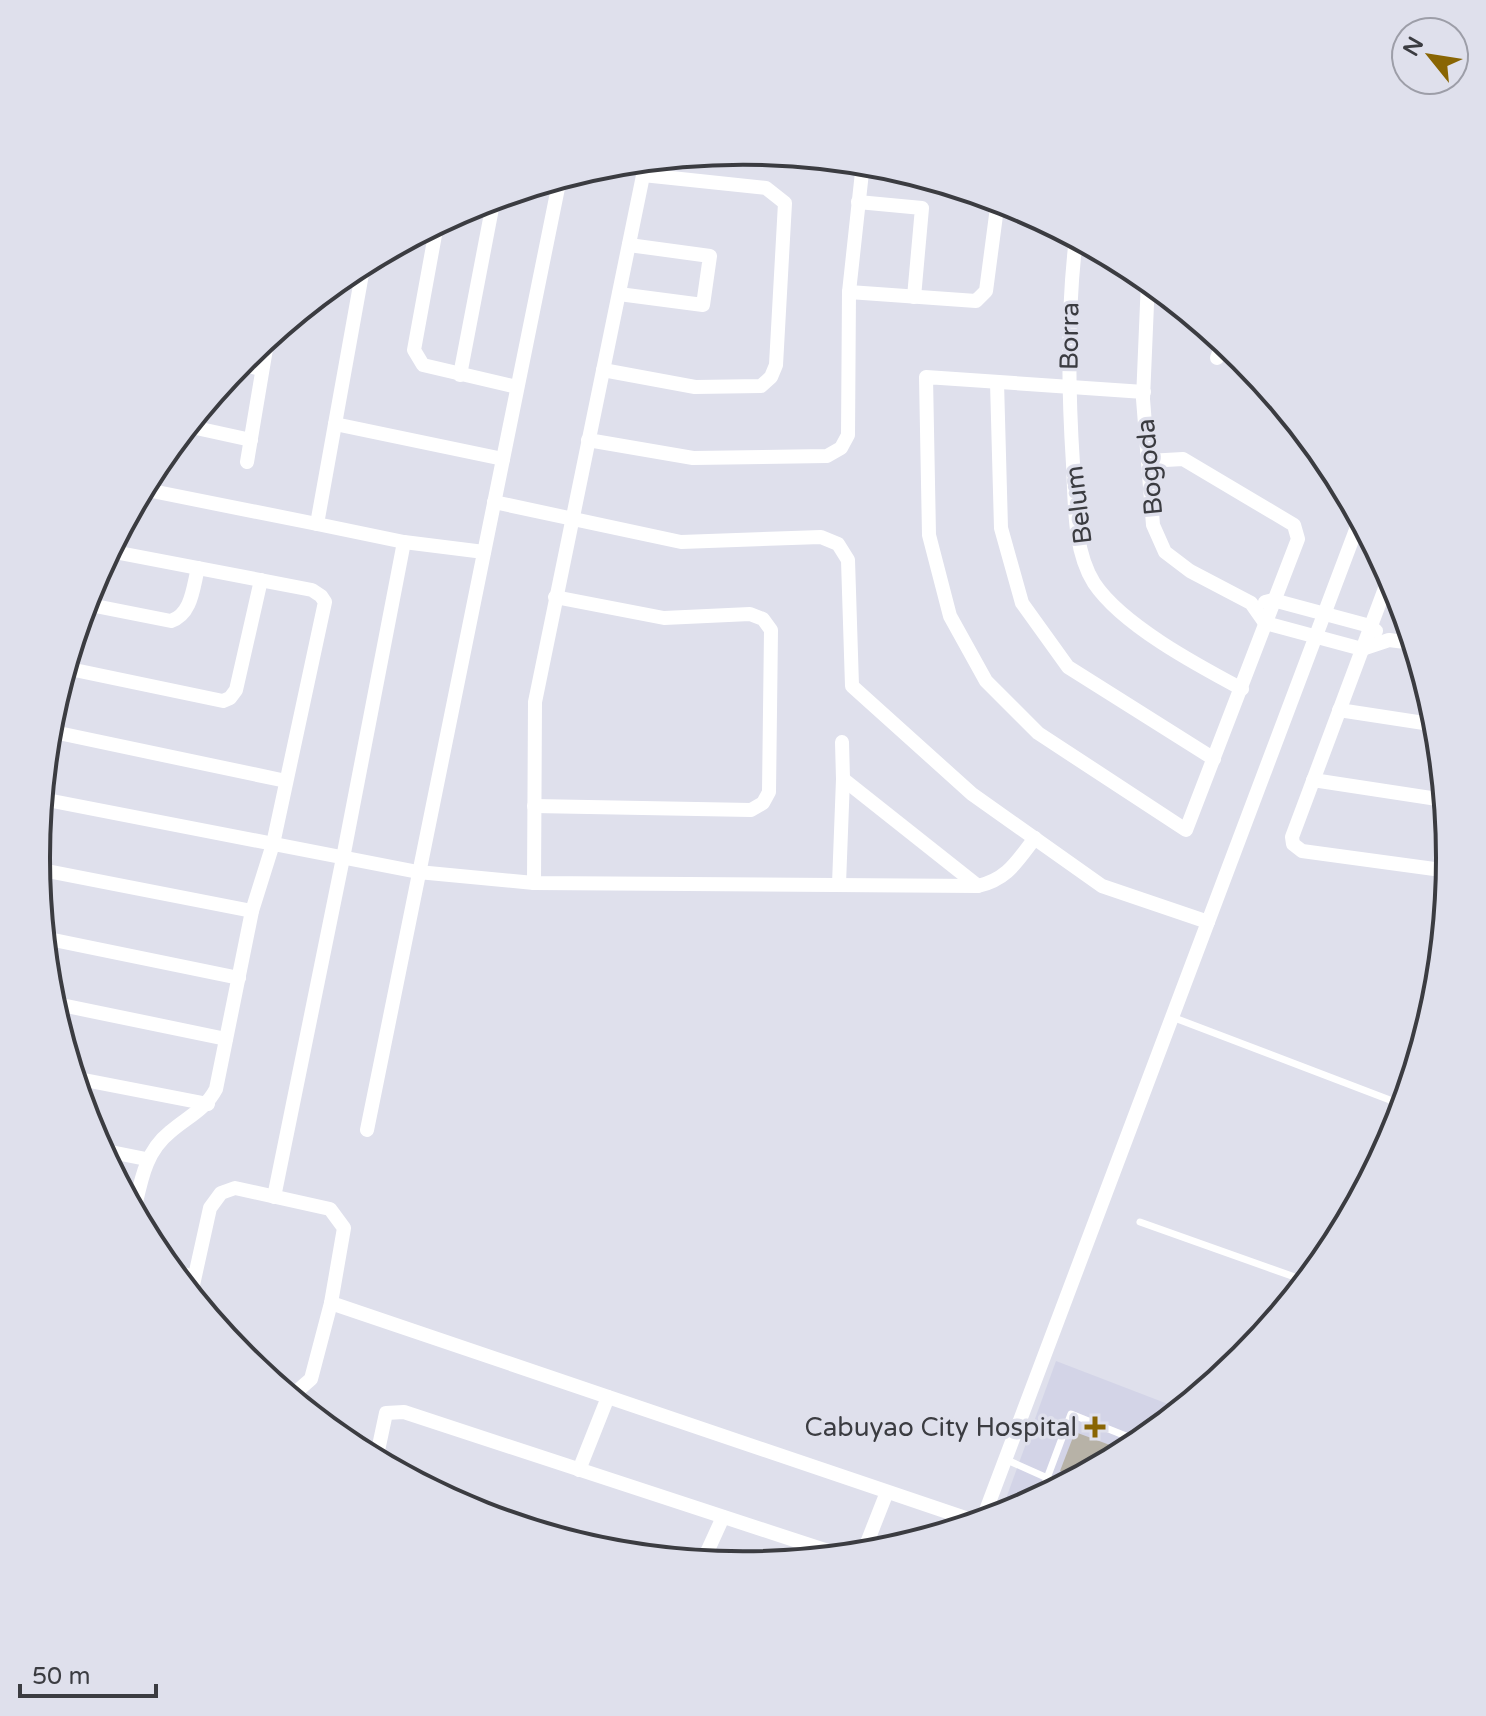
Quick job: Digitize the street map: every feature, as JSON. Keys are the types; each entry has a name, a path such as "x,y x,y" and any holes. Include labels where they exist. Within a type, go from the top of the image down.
{"street":[{"path":"603,370 695,387 761,386 771,377 776,365 785,203 766,188 659,170"},
{"path":"534,883 535,702 644,172"},
{"path":"588,440 693,458 827,456 841,448 848,435 849,292 861,175"},
{"path":"367,1130 557,191"},
{"path":"858,202 922,208 914,297"},
{"path":"460,375 491,213"},
{"path":"849,292 976,301 986,291 996,214"},
{"path":"435,237 414,350 423,365 517,387"},
{"path":"619,294 703,305 710,256 629,245"},
{"name":"Borra","path":"1068,387 1075,250"},
{"path":"317,524 361,280"},
{"name":"Bogoda","path":"1147,296 1144,392 1153,525 1165,552 1190,571 1251,603 1265,623"},
{"path":"247,462 264,358"},
{"path":"254,367 262,369"},
{"path":"1144,392 926,377 929,535 950,616 986,681 1038,733 1186,830 1298,539 1294,525 1183,459 1148,461"},
{"path":"997,382 1001,528 1022,603 1068,667 1214,759"},
{"name":"Belum","path":"1068,387 1077,536 1093,582 1128,619 1242,689"},
{"path":"335,424 503,459"},
{"path":"199,429 251,440"},
{"path":"155,492 404,542 484,552"},
{"path":"494,502 681,542 821,537 838,544 848,560 852,686 972,794 1102,886 1208,922"},
{"path":"987,1506 1007,1460 1355,533"},
{"path":"274,1197 404,542"},
{"path":"120,553 312,590 325,602 273,844 252,911 216,1089 208,1104 168,1133 146,1159 138,1195"},
{"path":"98,607 171,621 180,618 187,609 198,568"},
{"path":"77,670 223,701 230,698 236,690 261,580"},
{"path":"1383,593 1292,837 1293,844 1302,851 1436,869"},
{"path":"534,806 751,810 763,803 769,792 771,630 763,619 750,614 664,618 555,597"},
{"path":"1251,603 1273,600 1370,626 1389,640"},
{"path":"1265,623 1362,649 1389,640 1401,641"},
{"path":"1339,710 1423,723"},
{"path":"61,734 286,781"},
{"path":"839,884 842,742"},
{"path":"843,779 978,886"},
{"path":"1313,780 1433,798"},
{"path":"52,801 418,872 534,883 978,886 996,882 1006,874 1035,838"},
{"path":"50,872 252,911"},
{"path":"55,940 239,978"},
{"path":"66,1006 226,1039"},
{"path":"87,1080 208,1104"},
{"path":"116,1153 146,1159"},
{"path":"193,1280 210,1208 221,1193 235,1188 330,1209 344,1228 331,1303 311,1379 299,1390"},
{"path":"331,1303 962,1515"},
{"path":"579,1470 608,1397"},
{"path":"376,1445 386,1413 404,1412 815,1547"},
{"path":"868,1540 887,1492"},
{"path":"708,1550 723,1517"}],"lane":[{"path":"1172,1017 1392,1101"},
{"path":"1140,1222 1295,1277"},
{"path":"1046,1482 1071,1414 1125,1436"},
{"path":"1007,1460 1051,1480"}],"shaded area":[{"name":"Cabuyao City Hospital","path":"1056,1361 1169,1404 1089,1458 1050,1480 1006,1499"}],"building":[{"path":"1075,1432 1110,1445 1064,1472 1060,1471"}],"place":[{"name":"Cabuyao City Hospital","path":"1095,1427"}]}
